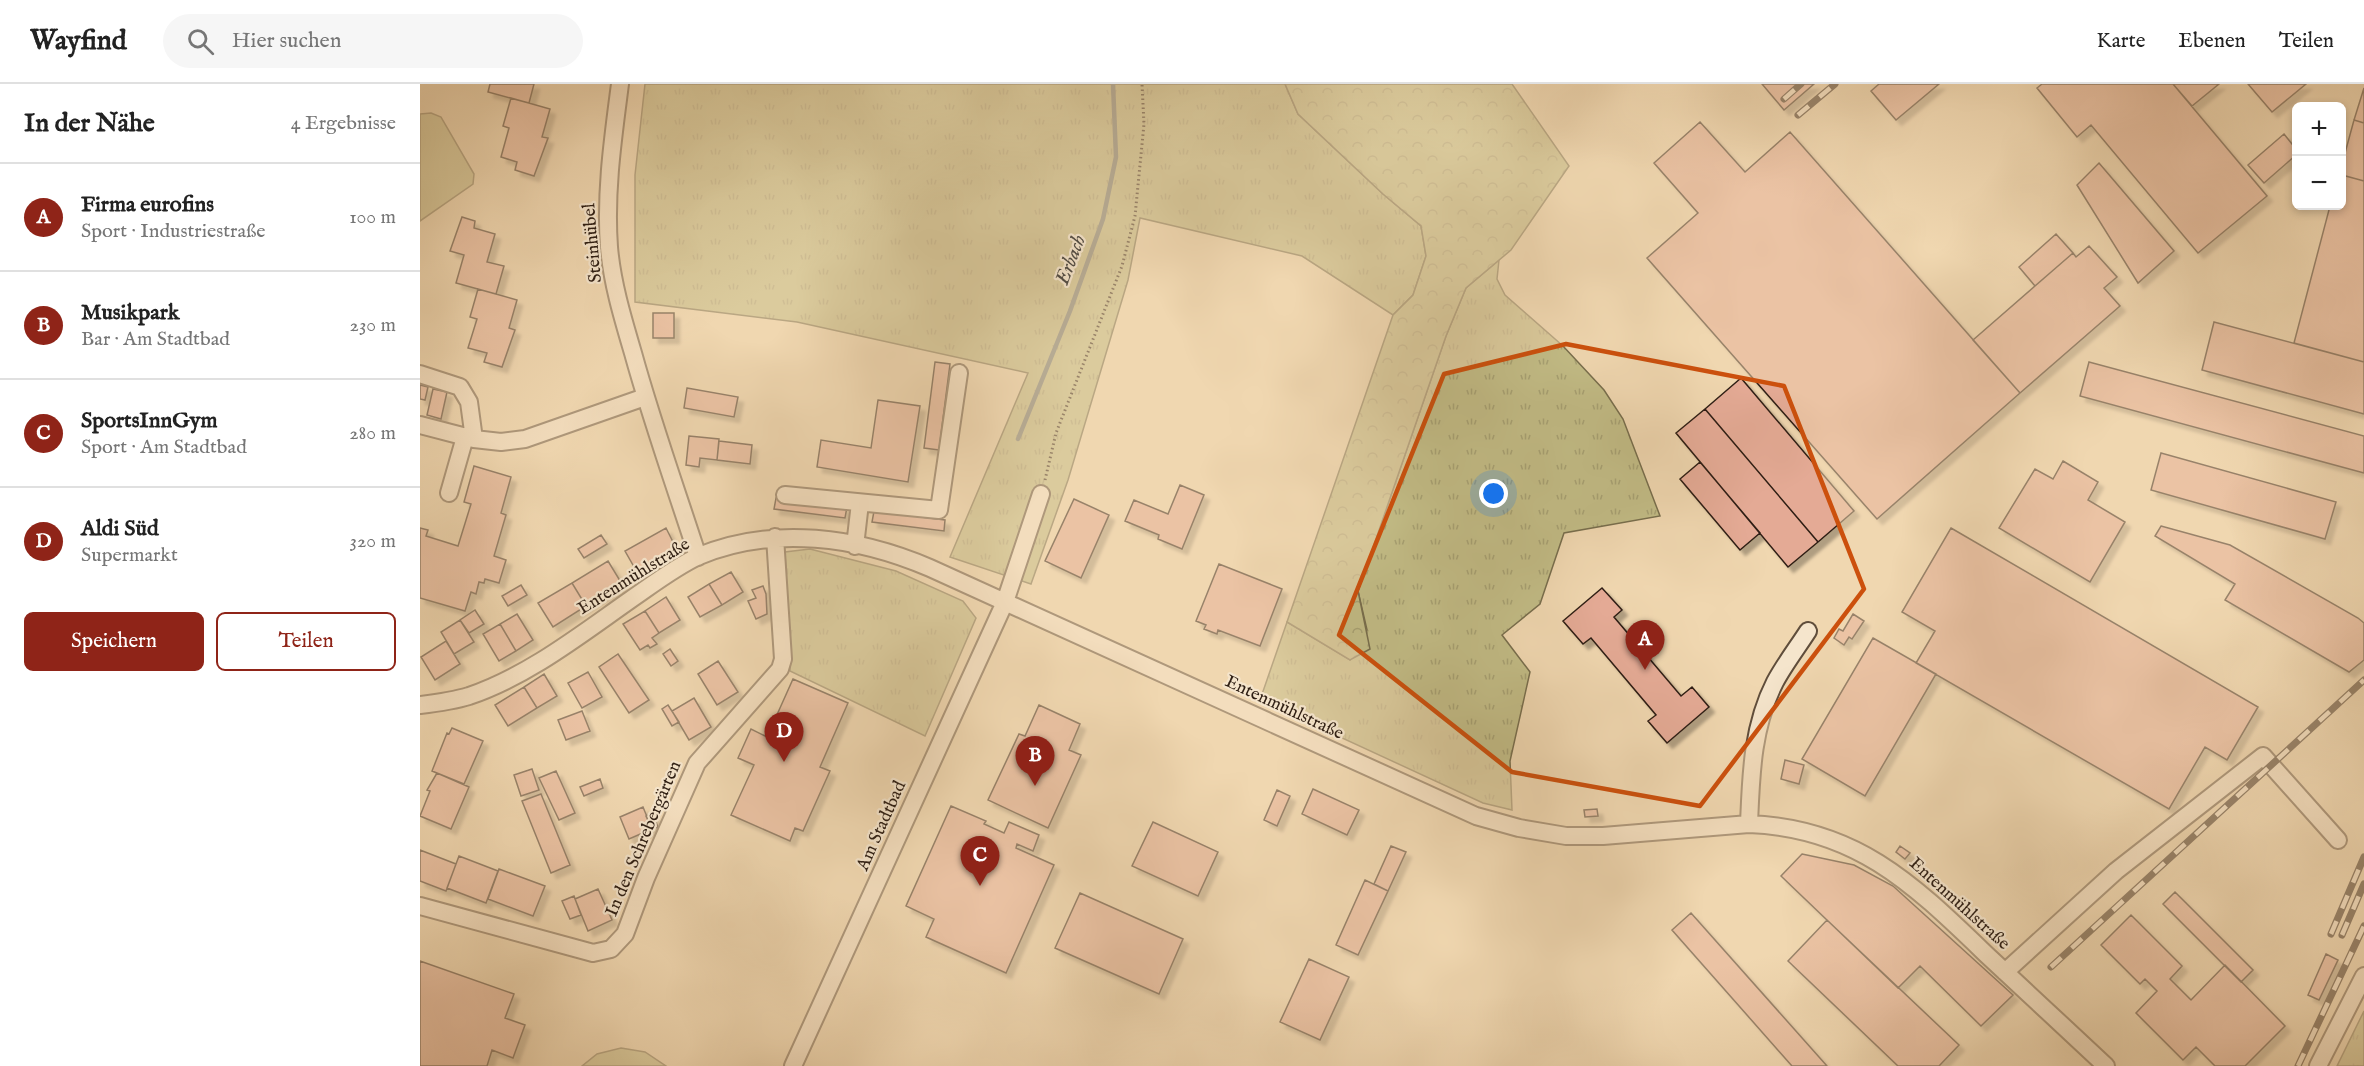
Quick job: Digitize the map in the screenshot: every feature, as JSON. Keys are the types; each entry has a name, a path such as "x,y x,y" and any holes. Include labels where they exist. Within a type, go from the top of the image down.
{"street":[{"name":"Steinhübel","path":"620,84 609,164 607,206 609,249 622,315 645,396 698,557"},
{"path":"785,495 939,510 958,373"},
{"path":"420,374 460,387 469,402 469,438 449,493"},
{"path":"420,425 469,438 501,442 525,439 645,396"},
{"name":"Am Stadtbad","path":"793,1066 1005,602 1041,494"},
{"path":"855,546 860,503"},
{"name":"Entenmühlstraße","path":"420,705 471,695 513,677 557,650 669,573 698,557 748,541 775,537 805,537 855,546 905,558 1476,816 1519,828 1566,836 1603,836 1749,824 1790,827 1820,834 1858,850 1893,871 1928,899 2106,1066"},
{"name":"In den Schrebergärten","path":"420,906 593,953 611,949 616,944 625,934 646,878 697,763 780,669 783,659 775,537"},
{"path":"1749,824 1751,764 1758,728 1775,683 1808,631"},
{"path":"2005,972 2116,871 2263,756 2338,840"},
{"path":"2318,1066 2364,976"}],"path":[{"path":"1041,494 1056,434 1122,266 1135,216 1144,124 1142,84"}],"highlighted area":[{"path":"1566,344 1784,386 1864,589 1700,806 1512,772 1339,635 1444,374"}],"green space":[{"path":"645,84 1285,84 1298,114 1383,194 1421,226 1426,256 1413,295 1393,315 1302,256 1140,218 1128,280 1068,480 1031,584 950,557 1028,373 797,322 635,302 635,175"},
{"path":"1285,84 1512,84 1569,166 1511,250 1466,288 1446,336 1358,591 1370,649 1350,660 1287,622 1393,315 1413,295 1426,256 1421,226 1383,194 1298,114"},
{"path":"431,113 441,117 474,174 473,184 420,221 420,114"},
{"path":"1499,260 1497,279 1505,295 1563,346 1604,390 1623,419 1660,516 1564,533 1540,604 1502,635 1530,672 1510,761 1512,810 1483,803 1260,700 1287,622 1350,660 1367,630 1358,591 1446,336 1466,288"},
{"path":"810,549 896,571 963,601 976,618 925,736 790,671 785,552"},
{"path":"2364,1011 2364,1066 2337,1066"},
{"path":"621,1048 645,1052 666,1066 582,1066 597,1054"}],"building":[{"path":"490,84 534,84 529,103 488,92"},
{"path":"1762,84 1814,84 1784,110"},
{"path":"1879,84 1939,84 1896,120 1871,91"},
{"path":"2042,84 2173,84 2267,196 2198,253 2091,125 2077,137 2037,88"},
{"path":"2173,84 2219,84 2192,106"},
{"path":"2248,84 2306,84 2272,112"},
{"path":"2364,88 2364,123 2354,120"},
{"path":"511,98 550,109 542,137 548,138 534,176 515,170 517,162 501,157 509,128 503,126"},
{"path":"2354,120 2364,123 2364,181 2346,176 2346,149"},
{"path":"1700,122 1745,172 1790,132 2020,393 1877,519 1647,258 1698,213 1654,163"},
{"path":"2284,134 2292,144 2292,158 2264,183 2248,165"},
{"path":"2099,163 2174,251 2138,283 2077,185"},
{"path":"2346,176 2364,181 2364,362 2294,343 2329,210 2346,210"},
{"path":"462,217 475,221 474,228 495,234 487,262 504,266 496,294 456,283 464,255 450,251"},
{"path":"2056,234 2073,253 2035,286 2019,267"},
{"path":"2089,246 2117,277 2104,288 2120,306 2020,393 1973,340 2073,253 2076,257"},
{"path":"478,289 517,300 509,328 515,330 502,367 484,362 487,353 468,348 477,319 470,317"},
{"path":"653,313 674,313 674,338 653,338"},
{"path":"2214,322 2364,362 2364,414 2202,370"},
{"path":"935,362 950,364 939,450 924,448"},
{"path":"2089,362 2364,436 2364,473 2080,396"},
{"path":"1741,378 1854,511 1818,542 1705,409"},
{"path":"420,385 428,387 425,400 420,399"},
{"path":"687,388 738,397 734,417 684,408"},
{"path":"433,389 447,392 441,419 427,415"},
{"path":"878,400 920,406 908,482 817,467 821,440 871,448"},
{"path":"1705,409 1818,542 1788,567 1676,433"},
{"path":"689,436 719,439 717,460 700,458 699,467 686,465"},
{"path":"719,441 752,445 750,464 717,460"},
{"path":"2161,453 2336,502 2325,539 2151,490"},
{"path":"2063,461 2098,482 2088,500 2125,522 2090,582 1999,528 2035,469 2053,479"},
{"path":"1700,462 1760,533 1740,550 1680,479"},
{"path":"474,466 511,477 501,513 506,515 494,556 506,560 499,583 485,579 484,583 479,582 476,594 471,592 465,611 420,598 420,528 428,530 426,536 458,546 471,504 464,502"},
{"path":"1180,485 1204,495 1182,549 1158,539 1159,535 1125,521 1134,500 1168,514"},
{"path":"776,498 847,507 845,518 774,509"},
{"path":"1074,499 1109,515 1081,578 1045,561"},
{"path":"874,511 945,520 944,531 872,522"},
{"path":"2161,526 2230,545 2358,618 2364,623 2364,660 2349,672 2225,600 2235,584 2155,536"},
{"path":"666,528 677,550 637,572 625,551"},
{"path":"1951,528 2258,707 2227,760 2205,747 2169,809 1916,663 1935,631 1902,612"},
{"path":"601,535 607,544 584,558 578,549"},
{"path":"608,561 622,584 586,606 572,583"},
{"path":"1219,564 1282,589 1260,646 1218,630 1217,634 1204,629 1206,625 1196,621"},
{"path":"731,572 743,592 722,605 709,584"},
{"path":"572,583 586,606 553,627 538,603"},
{"path":"709,584 722,605 700,617 688,597"},
{"path":"521,585 527,595 508,606 502,596"},
{"path":"763,586 766,594 767,614 756,619 748,601 756,598 752,590"},
{"path":"1602,588 1622,610 1614,617 1681,696 1692,687 1709,707 1667,743 1648,721 1656,715 1591,638 1583,644 1563,621"},
{"path":"666,597 680,620 659,633 645,611"},
{"path":"475,610 484,624 469,633 460,620"},
{"path":"645,611 659,633 652,638 657,644 650,648 648,645 640,650 623,624"},
{"path":"517,614 533,640 516,651 500,624"},
{"path":"1853,614 1864,621 1852,639 1849,637 1844,645 1834,638 1839,629 1843,631"},
{"path":"460,620 474,642 454,654 441,632"},
{"path":"500,624 516,651 499,661 483,634"},
{"path":"1873,638 1936,674 1865,796 1802,759"},
{"path":"446,641 460,664 435,680 421,657"},
{"path":"670,649 678,661 671,666 663,654"},
{"path":"618,654 649,700 629,713 599,667"},
{"path":"718,661 738,692 717,705 698,674"},
{"path":"588,672 602,697 582,708 568,683"},
{"path":"544,674 557,696 537,708 524,687"},
{"path":"793,679 848,703 820,767 830,771 803,831 795,828 790,841 731,815 754,765 738,758 751,729 767,737"},
{"path":"524,687 537,708 508,726 495,705"},
{"path":"694,698 711,727 689,740 672,711"},
{"path":"668,705 679,722 672,726 662,709"},
{"path":"1039,705 1080,724 1069,750 1081,755 1048,828 988,800 1019,734 1025,736"},
{"path":"582,711 590,731 566,740 558,720"},
{"path":"452,728 483,741 464,784 432,771 447,733 449,734"},
{"path":"1785,760 1804,765 1799,784 1781,779"},
{"path":"532,769 539,790 521,796 514,775"},
{"path":"556,771 575,813 559,820 539,778"},
{"path":"437,773 469,787 451,829 420,816 430,791 427,790"},
{"path":"600,779 603,788 584,796 580,787"},
{"path":"1313,789 1359,810 1347,835 1302,814"},
{"path":"1277,790 1290,796 1277,826 1264,820"},
{"path":"541,794 570,865 551,873 522,801"},
{"path":"951,806 986,821 984,824 1004,833 1009,822 1039,835 1033,851 1017,844 1016,848 1054,865 1006,973 926,937 934,919 906,906"},
{"path":"643,807 652,829 629,839 620,817"},
{"path":"1597,809 1598,816 1585,817 1584,810"},
{"path":"652,813 658,827 652,829 646,816"},
{"path":"1153,822 1218,852 1198,896 1132,866"},
{"path":"1391,846 1406,852 1388,891 1374,884"},
{"path":"1900,846 1910,853 1905,859 1896,852"},
{"path":"420,850 456,864 446,891 420,881"},
{"path":"1802,854 1854,865 1893,886 2013,995 1981,1026 1920,966 1898,988 1781,876"},
{"path":"459,856 498,871 486,903 447,888"},
{"path":"499,869 545,886 533,916 488,899"},
{"path":"1365,880 1388,891 1358,955 1336,945"},
{"path":"598,889 612,920 588,931 575,899"},
{"path":"2175,892 2253,970 2241,982 2163,904"},
{"path":"1080,893 1183,939 1159,994 1055,948"},
{"path":"574,896 581,915 570,919 562,901"},
{"path":"1691,913 1827,1066 1792,1066 1672,930"},
{"path":"2131,915 2182,966 2170,979 2191,1000 2225,965 2285,1026 2245,1066 2215,1066 2196,1047 2183,1060 2136,1013 2157,991 2145,979 2140,984 2101,945"},
{"path":"1827,920 1959,1045 1939,1066 1898,1066 1788,961"},
{"path":"2326,954 2338,960 2319,1000 2308,995"},
{"path":"1309,959 1349,977 1320,1040 1280,1022"},
{"path":"420,961 514,994 505,1018 525,1025 513,1058 492,1050 487,1066 420,1066"}],"waterway":[{"name":"Erbach","path":"1018,439 1070,311 1103,219 1116,157 1113,84"}],"railway":[{"path":"1784,99 1801,84"},
{"path":"1798,115 1835,84"},
{"path":"2051,967 2364,680"},
{"path":"2331,934 2364,857"},
{"path":"2342,935 2364,884"},
{"path":"2298,1066 2364,926"}],"place":[{"name":"Firma eurofins","path":"1645,670"},
{"name":"Aldi Süd","path":"784,762"},
{"name":"Musikpark","path":"1035,786"},
{"name":"SportsInnGym","path":"980,886"}]}
